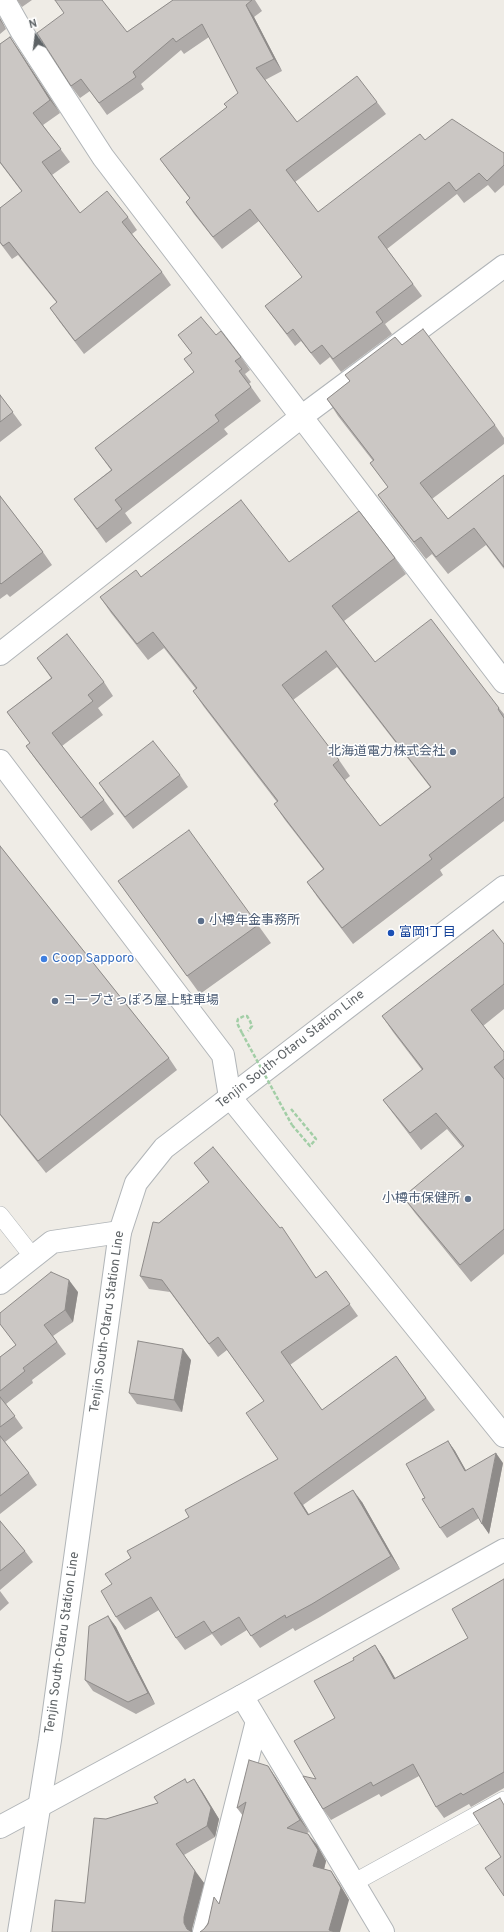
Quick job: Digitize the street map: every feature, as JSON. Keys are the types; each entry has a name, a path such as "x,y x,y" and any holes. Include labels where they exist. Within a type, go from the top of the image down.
{"street":[{"path":"4,0 14,38 504,682"},
{"path":"0,654 301,417 504,266"},
{"path":"0,761 223,1055 230,1098 504,1436"},
{"name":"Tenjin South-Otaru Station Line","path":"19,1932 41,1804 120,1232 136,1183 164,1148 504,886"},
{"path":"0,1283 52,1242 120,1232"},
{"path":"0,1827 242,1696 504,1550"},
{"path":"242,1696 355,1882 383,1932"},
{"path":"204,1932 257,1721"}],"lane":[{"path":"0,1215 33,1257"},
{"path":"355,1882 504,1800"}],"path":[{"path":"248,1031 252,1026 247,1016 238,1019 237,1023 242,1034 292,1125 310,1146 316,1139 291,1109"}],"building":[{"path":"55,0 102,0 127,32 173,0 252,0 246,5 274,59 256,68 297,122 357,76 377,102 286,170 318,212 420,134 425,140 452,119 504,153 504,165 487,181 479,173 456,191 449,182 378,237 413,284 376,312 383,322 333,359 322,345 311,353 293,329 287,334 265,306 302,277 250,209 213,237 186,202 190,198 160,159 227,107 224,104 238,93 202,24 176,42 173,38 133,72 136,77 99,103 81,79 71,86 37,33 64,13"},
{"path":"10,37 50,100 33,113 61,149 42,162 80,213 107,191 128,217 122,222 162,272 75,341 50,308 57,302 9,242 3,246 0,242 0,208 22,191 0,162 0,44"},
{"path":"201,317 216,335 221,331 241,357 235,361 242,369 239,371 251,387 215,415 219,421 115,500 122,509 97,529 74,499 112,470 95,448 194,372 184,359 192,353 178,335"},
{"path":"423,329 495,425 420,483 448,519 504,475 504,567 474,528 436,557 421,537 414,542 378,495 388,487 370,463 374,460 327,399 350,381 345,375 395,337 402,345"},
{"path":"0,395 13,412 0,422"},
{"path":"0,496 43,552 1,584 0,583"},
{"path":"241,500 289,562 359,511 395,558 332,606 375,662 431,619 499,708 498,709 504,718 504,797 429,855 432,859 342,928 307,882 324,869 274,804 278,801 193,691 197,688 153,632 137,644 100,597 136,570 141,577","holes":["326,651 431,787 380,826 333,765 339,760 282,685"]},
{"path":"67,634 104,682 88,695 93,701 52,733 104,800 81,818 26,746 30,743 7,712 52,678 37,658"},
{"path":"153,741 180,775 125,817 99,783"},
{"name":"小樽年金事務所","path":"189,830 258,925 187,976 118,881"},
{"name":"コープさっぽろ屋上駐車場","path":"0,846 169,1058 38,1161 0,1114"},
{"path":"493,930 504,944 504,984 471,1010 504,1052 504,1059 494,1067 504,1079 504,1229 460,1265 403,1197 464,1146 436,1113 410,1133 383,1100 423,1069 382,1016"},
{"path":"213,1147 280,1228 282,1227 316,1278 326,1271 350,1304 281,1352 322,1410 396,1356 426,1398 294,1493 308,1515 353,1490 391,1556 312,1604 286,1618 285,1615 251,1636 239,1617 212,1633 204,1621 176,1638 151,1597 116,1617 101,1591 112,1584 105,1574 131,1558 127,1551 189,1517 185,1510 278,1459 246,1413 264,1401 218,1337 209,1344 162,1280 140,1276 153,1222 159,1223 209,1182 194,1163"},
{"path":"51,1272 69,1280 65,1310 44,1325 57,1342 23,1368 25,1371 0,1391 0,1357 16,1345 0,1324 0,1313"},
{"path":"138,1341 183,1349 174,1400 129,1393"},
{"path":"0,1397 15,1416 0,1427"},
{"path":"0,1436 29,1473 0,1496"},
{"path":"448,1441 465,1471 496,1453 482,1524 473,1508 440,1528 422,1499 425,1498 406,1464"},
{"path":"0,1521 25,1551 0,1571"},
{"path":"504,1579 504,1772 463,1795 461,1793 436,1807 413,1764 373,1786 371,1782 323,1809 303,1776 316,1779 294,1741 335,1718 314,1681 354,1660 353,1658 375,1645 394,1679 468,1638 452,1609"},
{"path":"108,1616 148,1693 128,1702 85,1680 89,1626"},
{"path":"249,1760 268,1766 300,1820 287,1828 308,1834 318,1850 313,1866 331,1871 341,1888 329,1930 335,1932 200,1932 208,1924 214,1897 219,1904 246,1802 237,1808"},
{"path":"185,1779 187,1783 194,1779 211,1808 207,1826 176,1844 195,1871 184,1917 184,1923 187,1929 192,1932 52,1932 55,1900 85,1903 94,1818 106,1819 158,1803 154,1797"},
{"path":"500,1798 504,1805 504,1896 485,1868 501,1857 473,1813"}],"place":[{"name":"北海道電力株式会社","path":"453,752"},
{"name":"小樽年金事務所","path":"201,921"},
{"name":"富岡1丁目","path":"391,933"},
{"name":"Coop Sapporo","path":"44,959"},
{"name":"コープさっぽろ屋上駐車場","path":"55,1001"},
{"name":"小樽市保健所","path":"468,1199"}]}
